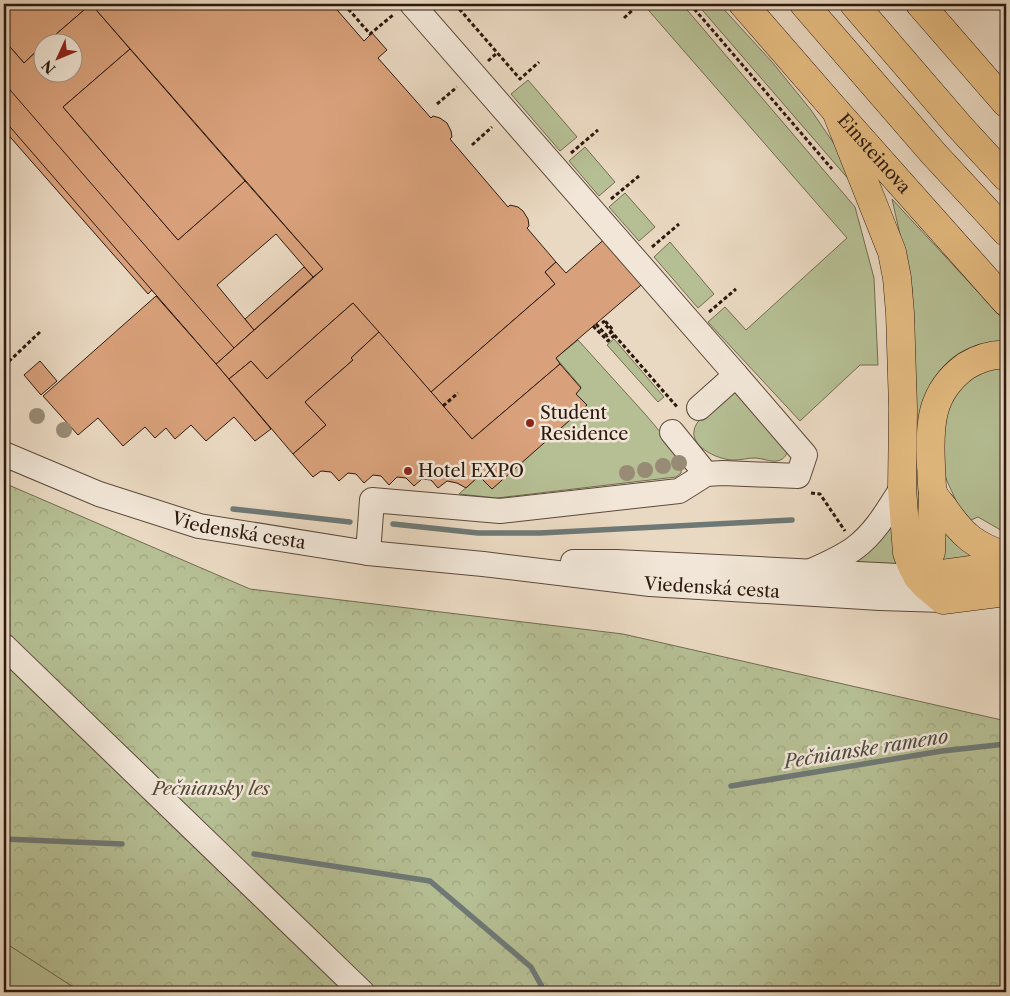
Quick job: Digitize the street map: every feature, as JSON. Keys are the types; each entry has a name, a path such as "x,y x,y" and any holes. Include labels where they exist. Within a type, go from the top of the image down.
{"main road":[{"name":"Einsteinova","path":"744,4 836,111 1006,302"},
{"path":"804,4 933,152 1006,232"},
{"path":"854,4 959,126 1006,176"},
{"path":"920,4 1006,103"},
{"path":"836,111 892,252 895,269 900,313 903,408 902,488 907,552 918,577 943,600"},
{"path":"918,577 930,552 933,493 932,417 938,396 954,376 970,364 979,359 1006,355"},
{"path":"933,493 960,531 982,546 1006,556"},
{"name":"Viedenská cesta","path":"918,577 1006,565"},
{"name":"Viedenská cesta","path":"943,600 1006,592"}],"street":[{"path":"368,553 372,500 500,511 679,491 706,474 798,476 805,455 555,167 406,7"},
{"path":"706,474 684,417 736,375"},
{"name":"Viedenská cesta","path":"4,454 99,494 200,526 368,553 482,564 650,584 943,600"},
{"path":"809,572 829,563 857,546 875,528 902,488"},
{"name":"Viedenská cesta","path":"482,564 616,562 918,577"},
{"path":"899,599 918,577"},
{"path":"4,646 362,992"}],"path":[{"path":"344,4 370,34 406,7"},
{"path":"455,4 520,79 539,62"},
{"path":"624,18 639,4"},
{"path":"690,4 838,176"},
{"path":"555,167 598,130"},
{"path":"595,212 639,176"},
{"path":"636,260 679,224"},
{"path":"694,326 736,288"},
{"path":"614,335 608,342 595,325 607,336 613,330 605,321 603,322 609,329 614,335 684,417"},
{"path":"4,366 42,331"},
{"path":"443,406 458,393"},
{"path":"4,987 14,992"}],"green space":[{"path":"643,4 682,4 855,207 874,278 878,365 860,365 800,421 708,322 725,307 746,330 847,238"},
{"path":"697,4 719,4 772,62 811,110 841,154 857,189"},
{"path":"528,80 577,137 560,151 511,94"},
{"path":"585,147 615,182 599,196 569,161"},
{"path":"625,193 655,227 639,241 609,207"},
{"path":"892,199 1006,322 1006,342 982,344 961,352 944,366 930,386 922,543 916,543 912,288"},
{"path":"670,242 714,294 698,308 654,257"},
{"path":"614,339 664,397 658,402 607,345"},
{"path":"578,340 678,453 682,461 681,473 676,477 497,498 459,494 479,476 492,488 587,405 576,394 581,387 556,358"},
{"path":"1006,362 1006,533 978,517 971,520 958,505 942,465 941,420 964,377"},
{"path":"731,392 738,393 788,451 783,459 774,461 754,458 729,460 715,456 697,443 694,431 699,421"},
{"name":"Pečniansky les","path":"4,483 250,589 623,634 1006,721 1006,992 81,992 4,942"},
{"path":"896,512 900,568 843,568"},
{"path":"941,522 997,563 938,567"},
{"path":"4,942 81,992 4,992"}],"building":[{"path":"4,4 91,4 59,32 32,32 32,55 24,63 4,40"},
{"path":"91,4 130,49 63,107 178,240 245,181 323,269 313,277 276,234 217,285 254,330 216,364 152,290 148,294 4,130 4,40 24,63 32,55 32,82 82,82 82,32 59,32"},
{"path":"91,4 332,4 364,41 372,33 387,50 378,58 431,118 433,116 440,118 447,123 451,131 452,137 450,139 508,207 510,205 518,207 523,211 528,219 529,226 527,228 556,262 545,272 555,284 431,392 353,303 267,379 251,361 229,379 216,364 323,269"},
{"path":"130,49 245,181 178,240 63,107"},
{"path":"4,83 234,348 216,364 4,120"},
{"path":"608,236 647,280 556,358 560,364 472,439 431,392 555,284 545,272 556,262 566,273"},
{"path":"304,267 313,277 254,330 245,319"},
{"path":"156,296 271,429 255,441 234,417 206,441 191,425 175,439 166,428 155,438 145,427 123,446 98,418 78,435 43,396"},
{"path":"353,303 379,332 351,358 353,360 305,402 326,425 293,454 229,379 251,361 267,379"},
{"path":"379,332 472,439 560,364 581,388 576,394 587,405 492,489 479,476 466,488 457,483 447,481 438,488 431,480 422,479 414,486 406,478 397,477 389,485 381,476 373,475 364,483 356,474 348,473 339,481 331,472 321,471 313,477 293,454 326,425 305,402 353,360 351,358"},
{"path":"40,361 57,381 41,395 24,375"}],"waterway":[{"path":"233,509 350,522"},
{"path":"393,524 478,533 540,533 792,520"},
{"name":"Pečnianske rameno","path":"731,786 942,751 1006,744"},
{"name":"Pečnianske rameno","path":"4,839 122,844"},
{"path":"254,854 430,881 531,967 545,992"}],"place":[{"name":"Student Residence","path":"530,423"},
{"name":"Hotel EXPO","path":"408,471"}]}
